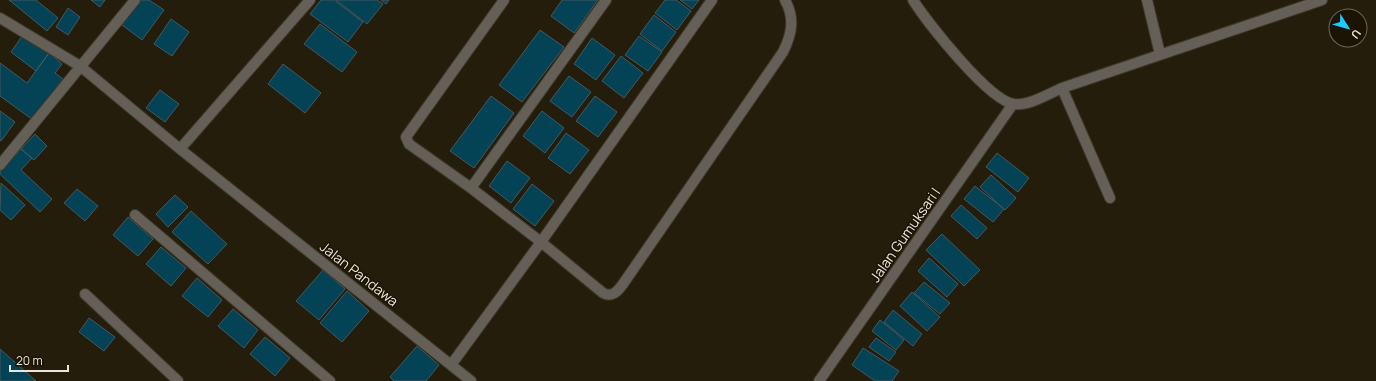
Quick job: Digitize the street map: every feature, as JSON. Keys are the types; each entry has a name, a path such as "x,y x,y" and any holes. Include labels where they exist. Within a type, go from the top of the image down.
{"street":[{"path":"0,165 135,0"},
{"path":"180,150 310,0"},
{"path":"504,0 406,137 410,144 542,242 604,294 612,294 617,292 783,52 790,34 792,22 791,12 785,0"},
{"path":"471,188 606,0"},
{"path":"451,365 542,242 712,0"},
{"path":"913,0 963,63 994,94 1013,104 1029,102 1062,88 1308,2 1322,0"},
{"path":"1147,0 1160,54"},
{"name":"Jalan Pandawa","path":"0,18 80,66 180,150 471,381"},
{"path":"1062,88 1110,198"},
{"name":"Jalan Gumuksari I","path":"819,381 1013,104"},
{"path":"135,215 330,381"},
{"path":"85,294 178,381"}],"building":[{"path":"9,0 36,0 58,18 47,31"},
{"path":"91,0 105,0 100,7"},
{"path":"140,0 149,0 164,10 142,40 122,25"},
{"path":"321,0 334,0 363,22 348,42 310,14"},
{"path":"336,0 377,0 383,4 367,24"},
{"path":"381,0 389,0 386,4"},
{"path":"562,0 598,0 574,33 551,16"},
{"path":"665,0 676,0 691,11 677,30 655,13"},
{"path":"680,0 699,0 692,9"},
{"path":"68,8 80,17 68,35 56,27"},
{"path":"654,15 676,32 662,51 640,34"},
{"path":"171,19 189,32 172,56 154,44"},
{"path":"320,24 357,52 342,72 304,44"},
{"path":"540,30 564,47 522,102 499,85"},
{"path":"23,35 49,53 36,71 11,52"},
{"path":"639,36 662,52 648,71 625,55"},
{"path":"592,38 615,55 596,80 574,64"},
{"path":"49,53 62,64 55,73 63,79 33,120 0,96 0,63 27,83"},
{"path":"621,56 643,73 624,98 602,81"},
{"path":"283,64 321,93 305,113 268,84"},
{"path":"569,76 591,92 572,117 550,101"},
{"path":"160,90 179,104 165,122 146,108"},
{"path":"491,96 514,113 474,168 450,151"},
{"path":"595,96 617,112 598,137 576,121"},
{"path":"0,111 15,122 1,141 0,140"},
{"path":"542,111 564,128 545,153 523,136"},
{"path":"566,133 589,150 570,174 548,158"},
{"path":"35,134 47,146 34,160 21,149"},
{"path":"21,149 32,158 21,170 52,199 40,212 0,174 0,172"},
{"path":"997,153 1029,178 1018,192 986,167"},
{"path":"507,161 530,178 511,203 489,186"},
{"path":"991,175 1016,198 1005,210 980,187"},
{"path":"1,183 25,205 11,220 0,210"},
{"path":"532,184 554,201 535,226 513,209"},
{"path":"975,186 1004,209 993,222 964,199"},
{"path":"77,189 98,206 85,221 64,203"},
{"path":"175,195 188,207 168,227 156,214"},
{"path":"961,205 987,228 977,239 951,216"},
{"path":"191,211 227,244 208,264 172,232"},
{"path":"128,217 153,239 138,256 113,235"},
{"path":"942,234 980,270 964,286 926,250"},
{"path":"161,247 186,268 171,286 146,264"},
{"path":"929,258 958,284 947,297 918,271"},
{"path":"323,270 345,289 319,320 296,301"},
{"path":"197,278 222,300 208,317 182,296"},
{"path":"924,282 950,303 940,314 914,293"},
{"path":"347,291 369,311 342,342 320,323"},
{"path":"912,292 940,317 927,331 900,306"},
{"path":"233,309 258,330 244,348 218,326"},
{"path":"893,310 922,334 913,346 884,322"},
{"path":"89,318 115,337 104,351 79,332"},
{"path":"880,320 904,340 896,350 872,331"},
{"path":"265,337 290,358 275,376 250,354"},
{"path":"876,338 896,352 889,361 869,347"},
{"path":"417,346 439,365 426,381 394,381 390,377"},
{"path":"863,348 899,371 892,381 875,381 852,365"},
{"path":"0,349 36,381 0,381"}]}
